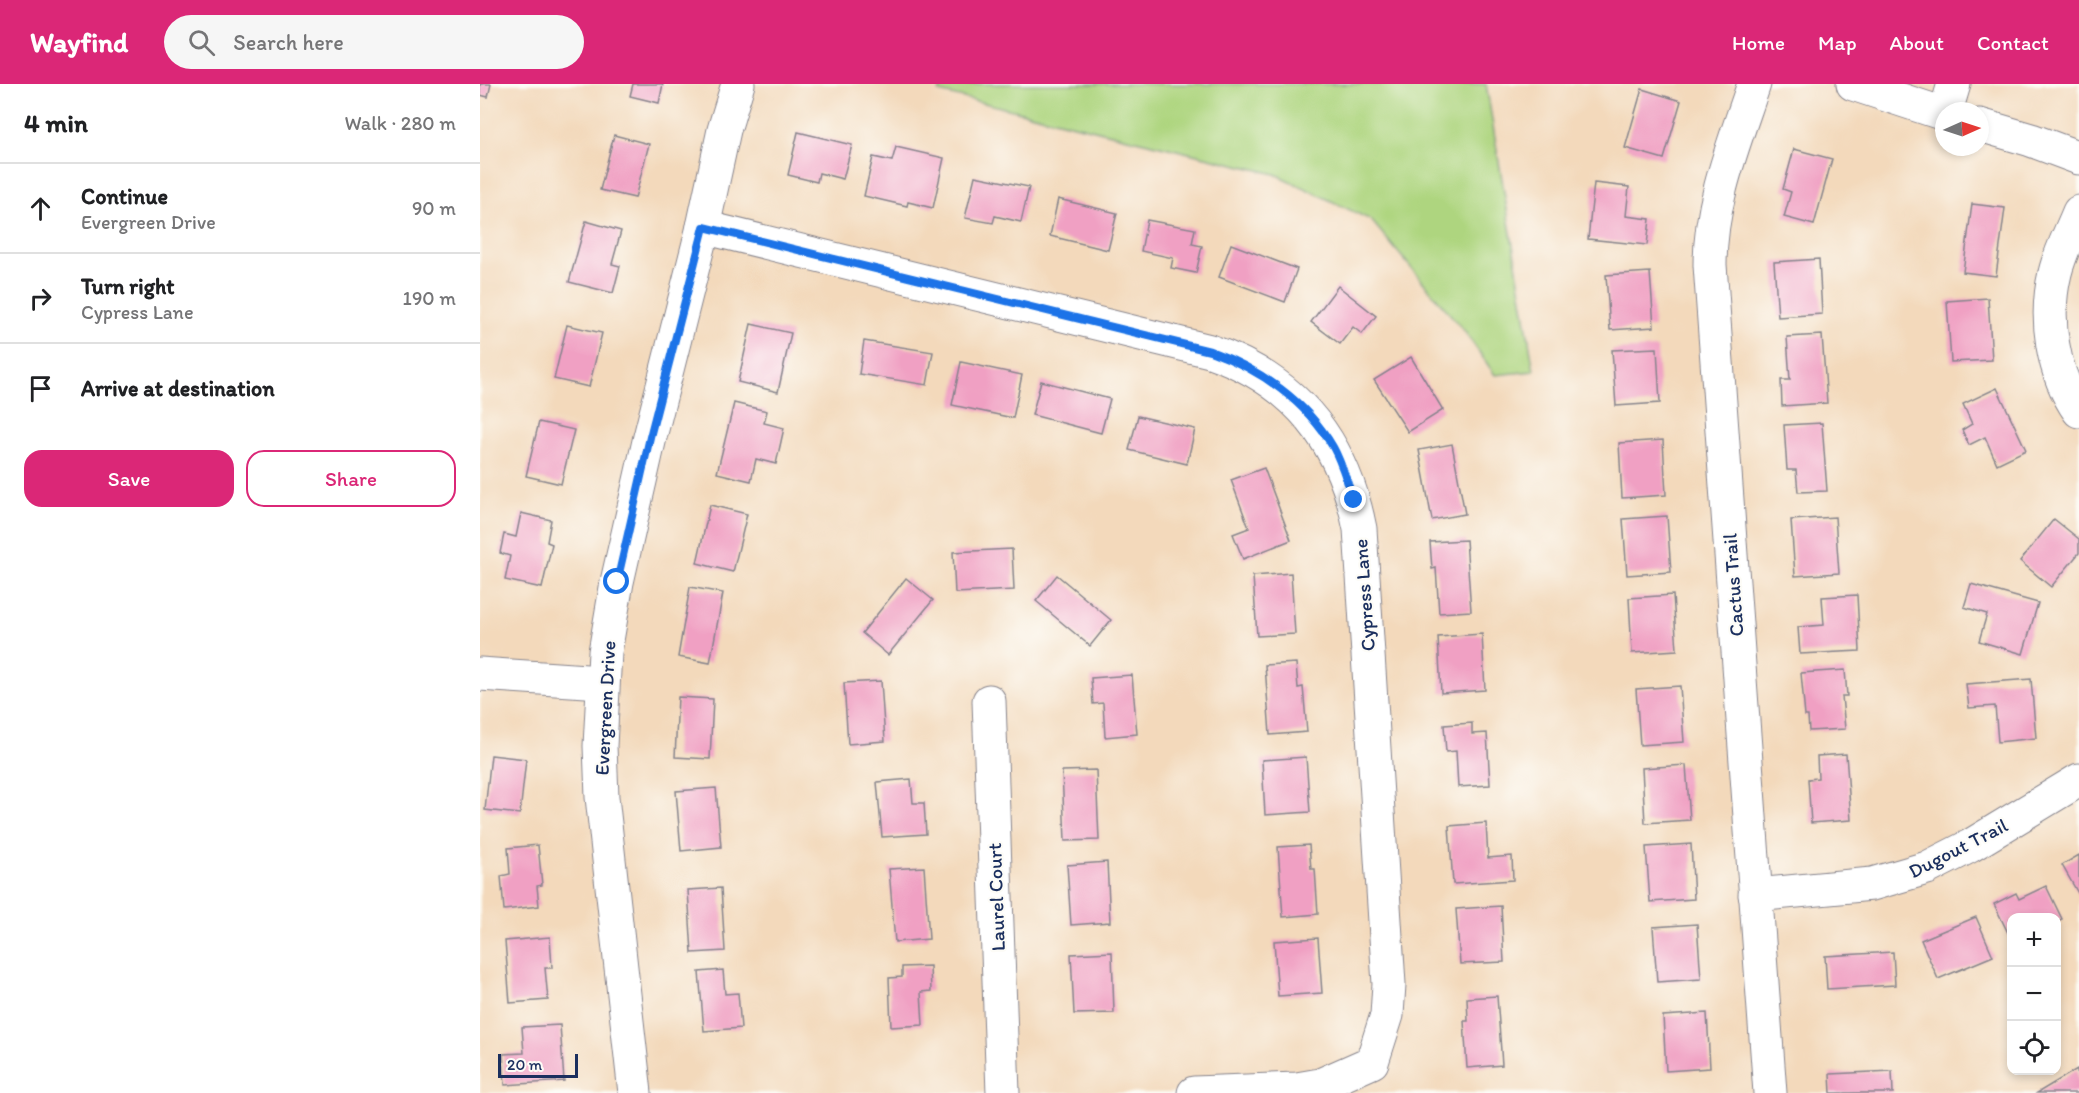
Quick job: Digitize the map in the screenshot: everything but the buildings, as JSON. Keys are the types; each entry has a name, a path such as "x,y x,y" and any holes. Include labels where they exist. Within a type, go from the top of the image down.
{"street":[{"name":"Evergreen Drive","path":"636,1093 602,797 600,746 605,652 617,582 650,437 704,227 724,130 738,84"},
{"name":"Cactus Trail","path":"1755,84 1721,182 1710,238 1710,256 1770,1093"},
{"path":"1853,84 1935,109"},
{"path":"1948,102 1954,84"},
{"path":"1989,127 2079,158"},
{"path":"2079,212 2055,274 2050,318 2060,372 2079,411"},
{"name":"Cypress Lane","path":"704,227 1210,351 1237,360 1264,376 1290,396 1334,448 1354,500 1360,529 1389,984 1387,1015 1372,1062 1320,1085 1297,1089 1194,1093"},
{"path":"480,674 602,682"},
{"name":"Laurel Court","path":"988,701 1003,1093"},
{"name":"Dugout Trail","path":"1755,895 1872,884 1927,868 1970,846 2079,780"}],"green space":[{"path":"943,84 1486,84 1534,371 1495,375 1465,332 1371,220 1275,174 939,92"}],"route":[{"path":"617,582 650,437 704,227 1210,351 1237,360 1264,376 1290,396 1316,424 1334,448 1354,500"}]}
